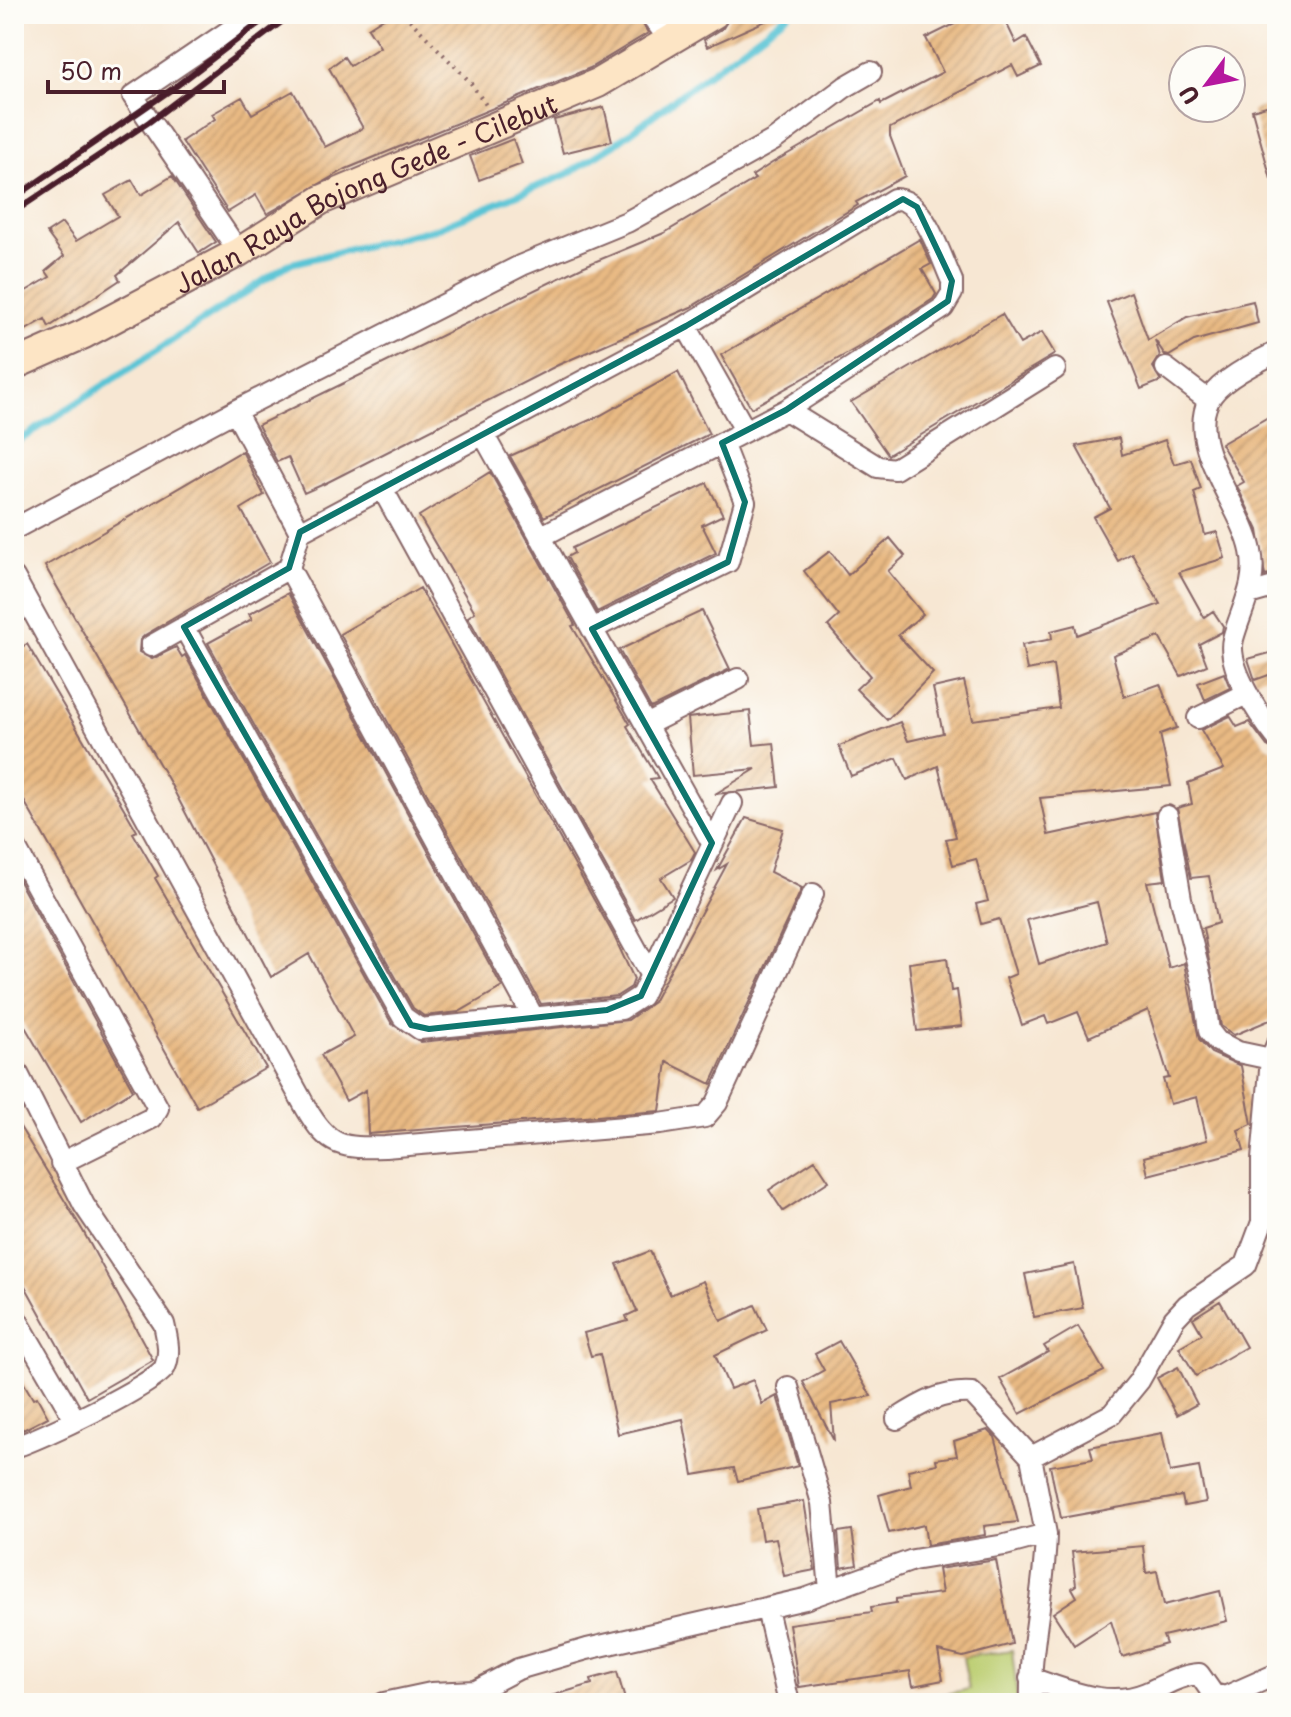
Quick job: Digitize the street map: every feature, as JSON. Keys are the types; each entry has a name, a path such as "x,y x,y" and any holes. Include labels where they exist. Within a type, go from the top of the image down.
{"main road":[{"name":"Jalan Raya Bojong Gede - Cilebut","path":"14,365 84,334 239,252 321,200 501,127 598,83 714,14"}],"street":[{"path":"239,252 133,96 254,14"},
{"path":"650,14 671,42"},
{"path":"14,529 235,411 522,265 627,222 774,140 845,87 871,72"},
{"path":"151,646 289,568 300,532 686,326 894,199 911,202 917,207 952,281 948,301 943,308 786,410 540,537"},
{"path":"686,326 745,430"},
{"path":"1277,352 1240,372 1208,400 1202,436 1247,531 1254,566 1249,594 1232,642 1246,694 1277,738"},
{"path":"1166,368 1208,400"},
{"path":"786,410 878,467 895,469 1055,369"},
{"path":"235,411 300,532"},
{"path":"483,434 712,843"},
{"path":"592,629 728,562 745,502 722,443"},
{"path":"382,488 651,976"},
{"path":"289,568 532,1015"},
{"path":"14,577 306,1108 332,1142 353,1147 385,1147 645,1126 705,1117 717,1103 813,894"},
{"path":"1249,594 1277,586"},
{"path":"184,627 403,1017 411,1025 429,1029 532,1015 621,1009 641,996 732,803"},
{"path":"646,725 738,679"},
{"path":"1198,718 1246,694"},
{"path":"1031,1457 1112,1414 1139,1381 1174,1319 1187,1305 1246,1265 1262,1222 1262,1160 1274,1052 1238,1052 1217,1041 1209,1031 1203,986 1181,899 1167,816"},
{"path":"14,845 158,1108 152,1118 61,1163"},
{"path":"14,1066 84,1205 164,1324 169,1346 164,1369 140,1389 14,1447"},
{"path":"14,1315 74,1418"},
{"path":"788,1387 822,1503 830,1590"},
{"path":"897,1419 927,1400 956,1392 972,1393 1031,1457 1046,1534 1039,1626 1030,1678 1031,1703"},
{"path":"384,1703 431,1693 476,1697 518,1669 587,1649 767,1609 921,1558 1005,1545 1046,1534"},
{"path":"767,1609 789,1703"},
{"path":"1030,1678 1111,1702 1143,1694 1193,1674 1199,1674 1218,1697 1259,1694 1277,1674"}],"path":[{"path":"404,14 470,82 501,127"}],"highlighted area":[{"path":"903,199 917,207 952,281 948,301 786,410 722,443 745,502 728,562 592,629 712,843 641,996 607,1010 429,1029 411,1025 184,627 289,568 300,532 686,326"}],"green space":[{"path":"1012,1650 1018,1703 905,1703 969,1689 963,1657"}],"building":[{"path":"390,14 637,14 648,33 590,68 346,169 267,214 256,195 228,212 182,141 215,119 212,114 242,97 252,114 293,91 325,147 363,128 329,68 344,57 350,66 380,47 368,28"},
{"path":"731,14 781,14 707,47 704,40 723,28"},
{"path":"975,14 1002,14 1016,43 1026,37 1041,66 1018,77 1012,65 890,128 905,176 856,202 858,205 691,307 558,365 324,484 304,493 288,457 277,462 258,425 582,267 664,233 755,179 752,176 772,163 880,101 881,104 943,72 926,38"},
{"path":"1277,103 1277,178 1271,179 1252,110"},
{"path":"604,107 612,141 563,153 554,120"},
{"path":"513,139 522,164 479,180 470,156"},
{"path":"172,176 216,242 199,253 179,222 117,275 120,280 49,327 45,319 14,337 14,298 50,277 46,271 64,256 47,233 62,223 76,241 118,216 105,195 132,180 141,195"},
{"path":"920,239 931,264 922,269 936,294 933,299 857,348 751,408 721,355"},
{"path":"1131,292 1148,340 1187,317 1253,301 1258,323 1194,341 1169,356 1155,340 1160,356 1153,367 1161,381 1141,389 1107,302"},
{"path":"1002,314 1020,344 1042,332 1055,354 888,455 851,402"},
{"path":"678,372 709,434 544,517 510,456 601,415"},
{"path":"1277,412 1277,573 1265,576 1258,530 1237,486 1244,482 1221,444"},
{"path":"1119,438 1122,455 1165,440 1174,464 1191,459 1201,489 1194,492 1205,535 1217,532 1225,558 1179,572 1204,617 1213,611 1223,626 1222,632 1199,644 1207,665 1181,676 1159,637 1113,655 1124,697 1160,684 1177,728 1160,734 1171,786 1040,798 1048,835 1155,812 1165,880 1147,882 1169,968 1184,963 1199,1039 1211,1053 1241,1066 1252,1124 1238,1130 1244,1150 1148,1175 1144,1157 1207,1140 1197,1097 1170,1104 1163,1079 1169,1078 1148,1010 1089,1037 1078,1012 1048,1024 1045,1016 1022,1025 1006,978 1016,974 999,919 981,924 976,904 988,901 976,859 953,865 946,839 956,837 938,766 907,780 897,758 851,776 839,746 900,722 908,741 943,733 933,688 964,681 973,720 1059,708 1053,665 1027,670 1022,645 1052,639 1051,631 1075,625 1077,635 1160,604 1132,553 1118,561 1093,517 1110,508 1076,446","holes":["1097,902 1107,942 1039,964 1027,920"]},
{"path":"242,451 264,495 241,509 270,562 145,635 140,640 139,652 152,659 176,647 182,657 185,655 392,1024 421,1042 628,1020 653,1002 727,864 717,870 746,818 783,829 770,872 802,888 711,1084 667,1062 660,1111 368,1134 366,1090 346,1101 321,1055 354,1037 309,954 271,977 169,781 45,566"},
{"path":"490,472 658,778 650,779 695,852 691,860 661,878 673,897 635,920 468,617 475,612 419,516"},
{"path":"707,483 723,515 702,525 716,553 597,612 567,557 574,553 572,548"},
{"path":"890,538 905,556 888,571 923,614 898,635 933,673 887,720 856,689 870,676 828,626 839,616 804,571 830,551 848,575"},
{"path":"420,588 613,934 634,979 631,987 617,996 541,1004 340,634"},
{"path":"288,593 502,987 459,1012 424,1016 413,1008 208,643 252,619 249,614"},
{"path":"702,611 730,669 651,708 619,650"},
{"path":"27,644 137,831 133,833 158,876 155,878 266,1068 197,1107 14,783 14,651"},
{"path":"1277,651 1277,672 1255,680 1248,659"},
{"path":"1224,673 1230,688 1205,700 1198,683"},
{"path":"750,711 754,745 774,743 779,787 715,794 756,769 693,775 688,718"},
{"path":"1230,716 1237,727 1249,722 1267,746 1277,751 1277,1017 1234,1035 1221,1026 1203,928 1218,923 1209,876 1191,878 1177,808 1192,804 1188,783 1224,769 1201,730"},
{"path":"14,872 133,1090 81,1122 14,1008"},
{"path":"947,958 951,991 957,990 962,1026 917,1031 909,963"},
{"path":"14,1117 83,1231 153,1360 87,1398 14,1266"},
{"path":"815,1160 829,1181 783,1211 769,1190"},
{"path":"650,1251 670,1295 703,1281 721,1321 755,1305 767,1330 715,1355 730,1389 753,1380 762,1404 777,1396 798,1466 738,1481 734,1468 693,1475 683,1419 618,1434 600,1354 591,1356 584,1333 628,1321 626,1316 637,1311 617,1264"},
{"path":"1074,1264 1083,1308 1034,1317 1025,1274"},
{"path":"1220,1301 1246,1347 1196,1376 1179,1347 1202,1334 1193,1318"},
{"path":"1078,1326 1104,1371 1020,1414 1000,1379 1048,1352 1044,1346"},
{"path":"839,1341 871,1396 831,1404 834,1441 803,1382 824,1370 815,1354"},
{"path":"14,1366 33,1399 37,1397 48,1417 23,1430 14,1414"},
{"path":"1178,1367 1197,1404 1177,1415 1157,1378"},
{"path":"988,1430 995,1437 1018,1522 984,1526 985,1535 927,1545 924,1525 889,1533 879,1495 911,1486 908,1470 937,1464 936,1459 957,1456 954,1441"},
{"path":"1162,1433 1170,1472 1199,1467 1206,1502 1184,1506 1182,1496 1061,1518 1050,1466 1093,1459 1090,1447"},
{"path":"804,1501 815,1570 784,1576 776,1538 762,1540 757,1509"},
{"path":"852,1530 857,1565 841,1568 838,1532"},
{"path":"1143,1546 1146,1573 1157,1571 1164,1605 1220,1591 1227,1621 1163,1636 1166,1644 1122,1657 1111,1621 1074,1645 1053,1613 1077,1597 1072,1588 1076,1585 1072,1552"},
{"path":"996,1560 1012,1644 963,1657 938,1651 943,1680 913,1686 910,1671 799,1687 789,1624 872,1612 871,1607 896,1603 896,1599 942,1593 938,1569"},
{"path":"617,1672 626,1703 544,1703 544,1698 592,1684 591,1679"}],"waterway":[{"path":"14,444 289,264 435,229 567,174 615,144 788,14"}],"railway":[{"path":"14,198 175,87 271,14"},
{"path":"14,212 149,122 292,14"}]}
